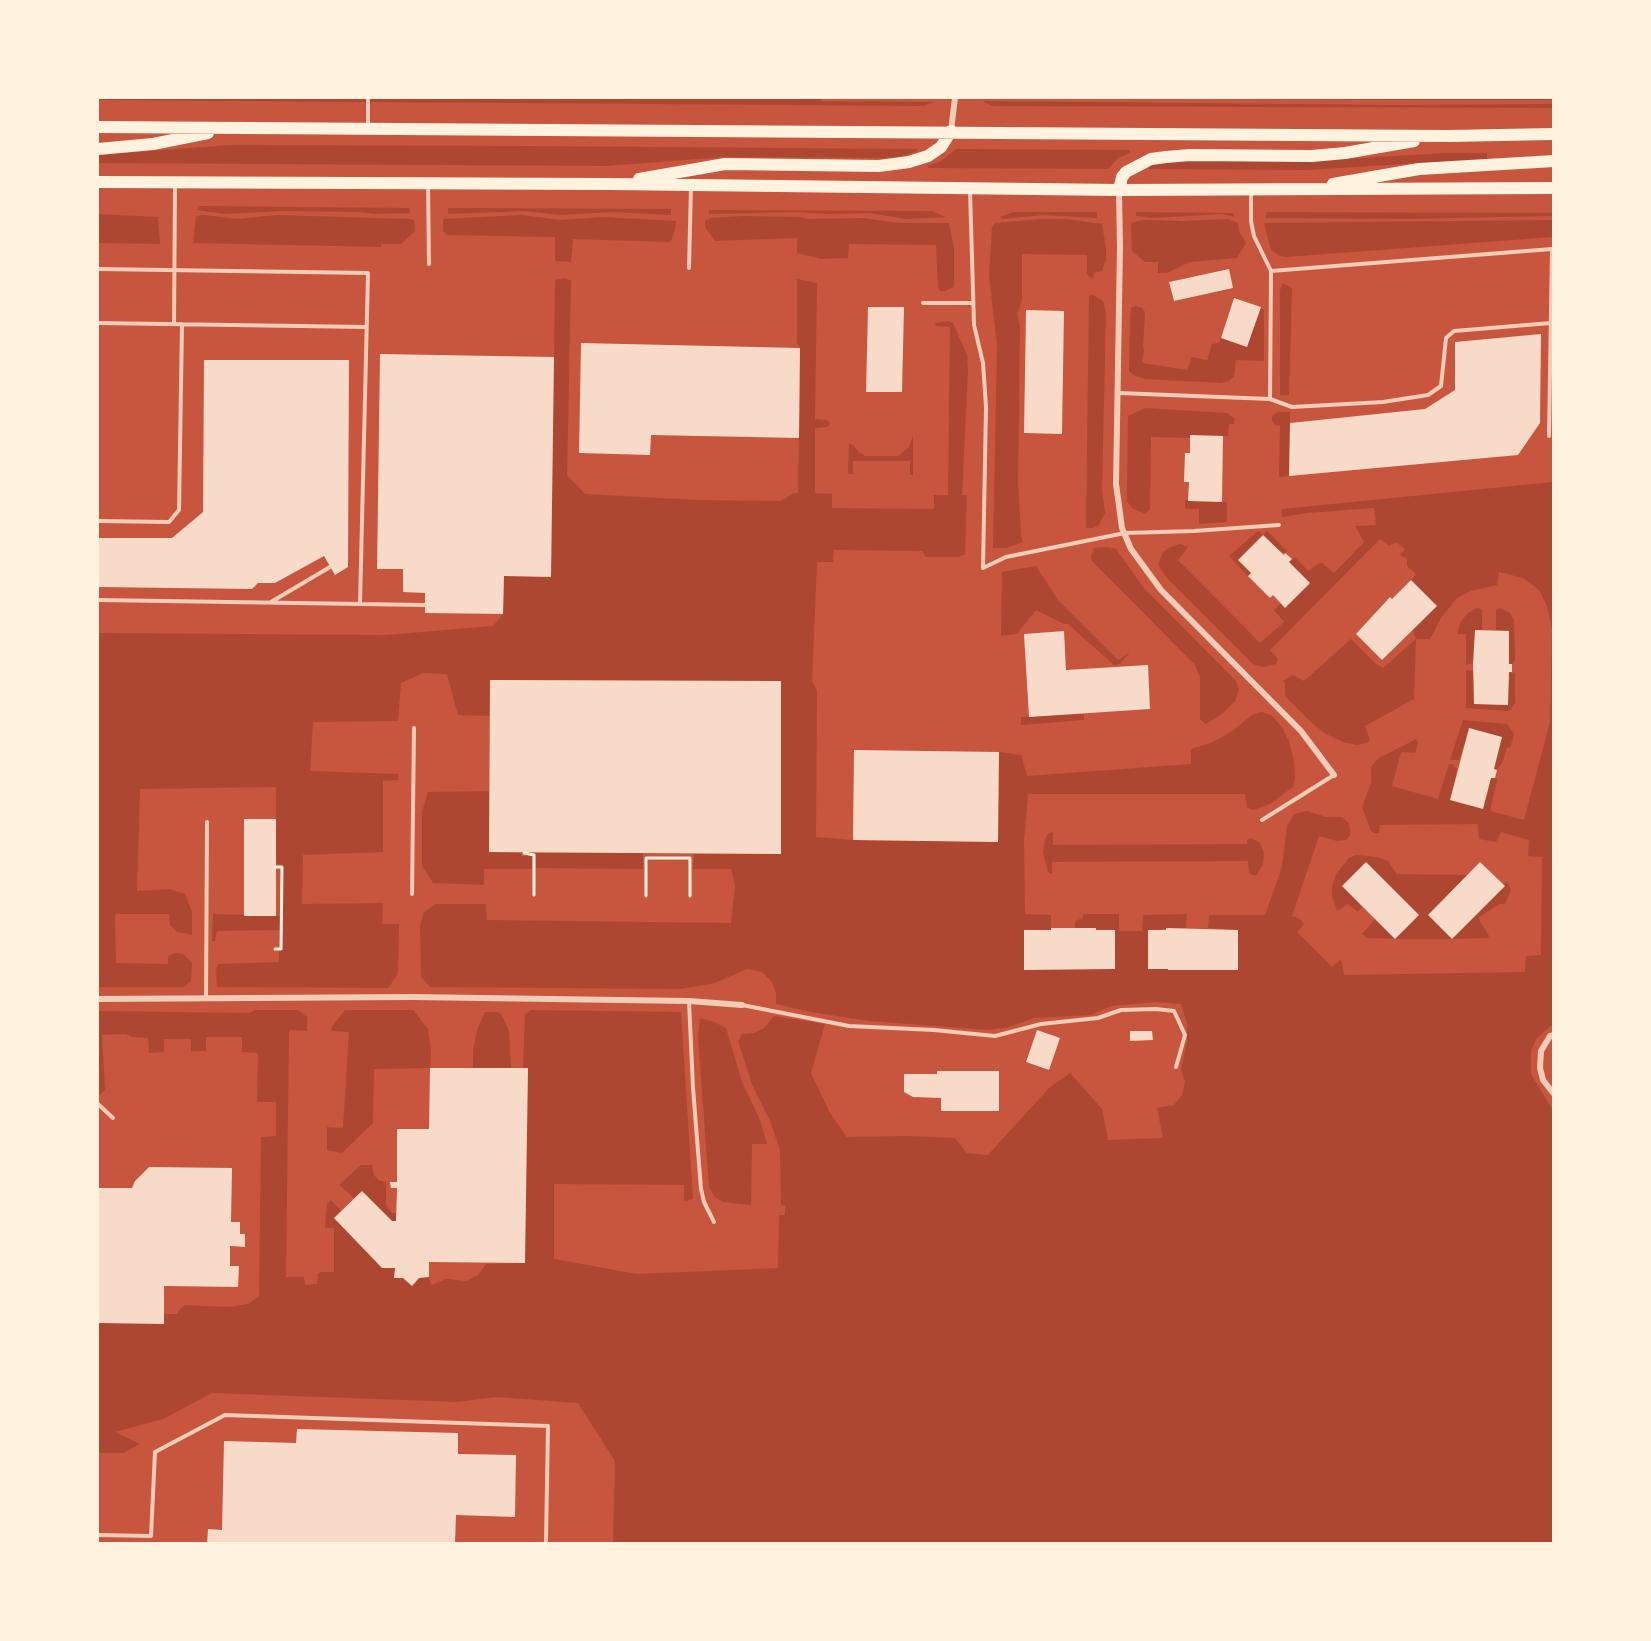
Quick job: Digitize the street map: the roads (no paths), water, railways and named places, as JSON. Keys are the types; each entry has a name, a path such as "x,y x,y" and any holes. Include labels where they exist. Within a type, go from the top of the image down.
{"main road":[{"path":"98,127 1448,136 1554,134"},
{"path":"98,149 153,144 233,128"},
{"path":"608,184 725,165 879,166 909,162 928,156 941,147 951,131"},
{"path":"1119,190 1122,177 1126,172 1151,159 1190,155 1312,156 1345,153 1448,136"},
{"path":"1299,190 1419,169 1554,161"},
{"path":"98,182 608,184 1119,190 1554,188"}],"street":[{"path":"951,131 955,98"},
{"path":"1119,190 1119,393 1116,484 1125,533 1131,549 1161,590 1301,731 1334,776"},
{"path":"98,999 411,998 689,1001 742,1005"},
{"path":"1554,1035 1550,1036 1541,1052 1540,1068 1543,1080 1554,1094"}],"lane":[{"path":"368,98 368,128"},
{"path":"174,324 175,182"},
{"path":"428,183 429,264"},
{"path":"689,268 691,186"},
{"path":"970,188 974,325 983,363 986,407 983,568 1005,557 1125,533 1279,525"},
{"path":"1251,190 1251,221 1254,236 1271,271 1270,399"},
{"path":"1271,271 1553,249 1549,436"},
{"path":"98,268 368,273 360,604"},
{"path":"923,303 974,303"},
{"path":"98,323 366,327"},
{"path":"1119,393 1270,399 1292,407 1383,402 1428,395 1441,386 1446,338 1454,331 1551,323"},
{"path":"98,521 169,522 179,510 182,324"},
{"path":"270,603 330,567"},
{"path":"98,600 424,606"},
{"path":"412,894 414,728"},
{"path":"1262,820 1334,776"},
{"path":"206,998 207,822"},
{"path":"689,1001 693,1088 702,1189 704,1202 714,1222"},
{"path":"742,1005 849,1026 934,1030 995,1036 1041,1024 1098,1018 1121,1010 1174,1011 1185,1035 1176,1066"},
{"path":"98,1104 113,1118"},
{"path":"98,1535 151,1536 155,1452 225,1415 548,1426 546,1541"}]}
